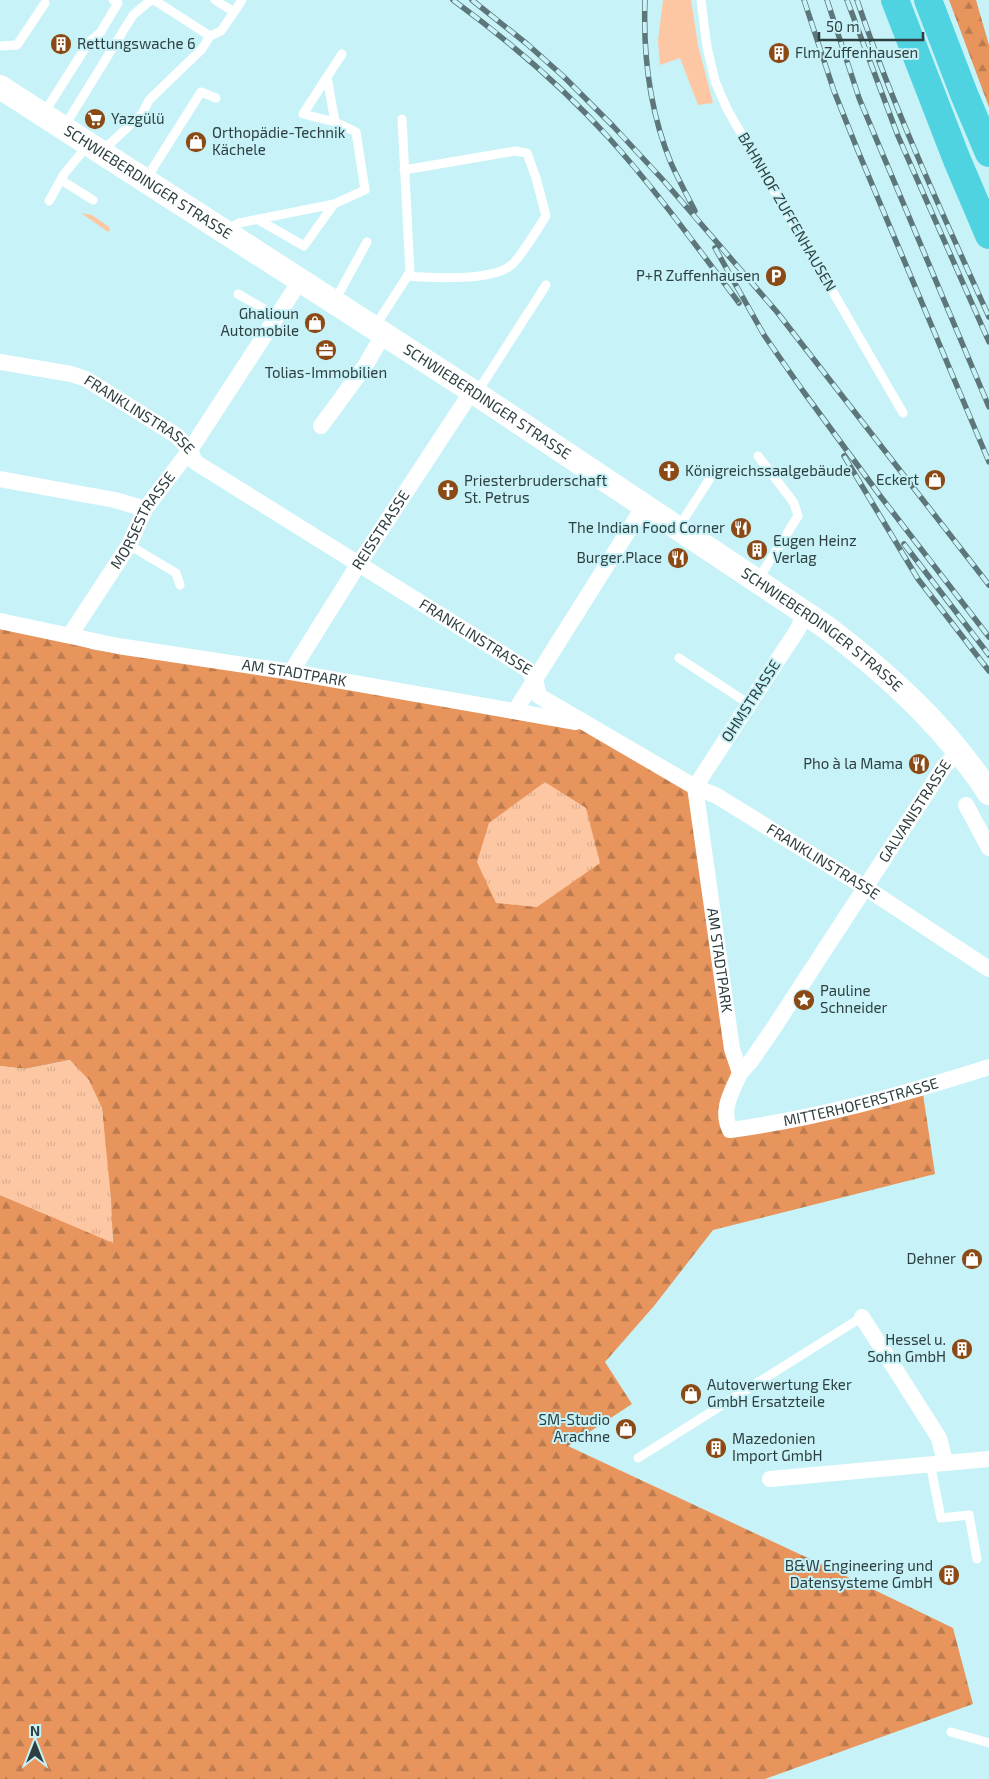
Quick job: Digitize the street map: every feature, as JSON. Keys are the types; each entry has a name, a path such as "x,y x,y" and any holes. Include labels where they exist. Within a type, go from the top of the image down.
{"highway":[{"path":"895,0 956,160 989,235"},
{"path":"928,0 989,153"}],"main road":[{"name":"SCHWIEBERDINGER STRASSE","path":"0,87 474,393 826,627 878,668 922,710 960,752 989,793"}],"street":[{"name":"MORSESTRASSE","path":"70,635 129,545 145,509 190,450 300,281"},
{"path":"321,426 365,366 378,331"},
{"name":"FRANKLINSTRASSE","path":"0,362 71,374 86,379 177,436 190,450 195,462 527,669 535,679 539,696 695,787 717,796 866,888 989,969"},
{"name":"REISSTRASSE","path":"291,672 358,565 474,393"},
{"path":"0,479 114,500 145,509"},
{"path":"515,711 644,506"},
{"name":"OHMSTRASSE","path":"695,787 805,614"},
{"name":"AM STADTPARK","path":"0,622 118,646 291,672 587,724"},
{"name":"GALVANISTRASSE","path":"740,1073 751,1061 773,1029 945,765 960,752"},
{"name":"AM STADTPARK","path":"695,787 732,1049 740,1073"},
{"path":"966,805 989,848"},
{"name":"MITTERHOFERSTRASSE","path":"740,1073 727,1103 726,1120 730,1130 831,1113 926,1087 989,1067"},
{"path":"862,1318 940,1438 937,1463"},
{"path":"770,1479 989,1459"}],"lane":[{"path":"42,115 89,42 100,32 118,3 113,0"},
{"path":"63,128 133,16 152,0 210,36"},
{"path":"216,0 234,12"},
{"path":"49,201 61,180 94,149 142,114 149,100 202,49 210,36 221,31 242,0"},
{"name":"BAHNHOF ZUFFENHAUSEN","path":"701,0 707,47 715,81 727,108 903,413"},
{"path":"0,46 17,46 45,3"},
{"path":"223,231 239,223 334,204 364,190 356,132 335,122 303,114 342,54"},
{"path":"327,77 335,122"},
{"path":"145,182 201,92 216,98"},
{"path":"378,331 410,272 402,119"},
{"path":"404,170 515,151 527,153 546,216 512,266 502,271 482,275 439,278 407,276"},
{"path":"61,180 93,200"},
{"path":"257,219 304,246 334,204"},
{"path":"333,302 367,242"},
{"name":"REISSTRASSE","path":"474,393 546,286"},
{"path":"238,294 276,316"},
{"path":"757,581 798,516 794,503 758,456"},
{"path":"677,529 708,480"},
{"path":"129,545 176,574 180,585"},
{"path":"679,658 749,704"},
{"path":"638,1458 862,1318"},
{"path":"937,1463 941,1518 969,1515 977,1559"},
{"path":"952,1732 989,1743"}],"green space":[{"path":"663,0 691,0 698,45 713,103 698,105 680,58 660,65 658,41"},
{"path":"949,0 976,0 989,45 989,107"},
{"path":"81,213 92,215 109,227 110,230 108,232"},
{"path":"0,628 60,640 95,650 287,677 514,719 588,729 686,786 694,813 732,1077 730,1135 923,1094 935,1174 713,1230 654,1306 605,1362 632,1404 568,1446 953,1628 973,1704 765,1779 0,1779 0,1195 113,1242 102,1108 70,1060 25,1069 0,1066"},
{"path":"545,782 586,808 600,863 537,907 496,903 477,862 489,823"},
{"path":"70,1060 89,1080 102,1108 111,1199 113,1243 0,1195 0,1066 26,1069"}],"railway":[{"path":"453,0 535,65 591,119 660,198 739,303"},
{"path":"472,0 563,76 664,181 777,312 989,585"},
{"path":"645,0 645,42 653,104 671,163 695,211"},
{"path":"804,0 834,91 858,151 989,462"},
{"path":"827,0 859,98 989,407"},
{"path":"847,0 898,136 989,342"},
{"path":"857,0 903,121 936,200 989,317"},
{"path":"715,248 764,335 803,391 881,497 989,637"},
{"path":"844,456 918,579 989,671"},
{"path":"904,544 989,655"}],"place":[{"name":"Rettungswache 6","path":"61,44"},
{"name":"Flm Zuffenhausen","path":"779,53"},
{"name":"Yazgülü","path":"95,119"},
{"name":"Orthopädie-Technik Kächele","path":"196,142"},
{"name":"P+R Zuffenhausen","path":"776,276"},
{"name":"Ghalioun Automobile","path":"315,323"},
{"name":"Tolias-Immobilien","path":"326,350"},
{"name":"Königreichssaalgebäude","path":"669,471"},
{"name":"Eckert","path":"935,480"},
{"name":"Priesterbruderschaft St. Petrus","path":"448,490"},
{"name":"The Indian Food Corner","path":"741,528"},
{"name":"Eugen Heinz Verlag","path":"757,550"},
{"name":"Burger.Place","path":"678,558"},
{"name":"Pho à la Mama","path":"919,764"},
{"name":"Pauline Schneider","path":"804,1000"},
{"name":"Dehner","path":"972,1259"},
{"name":"Hessel u. Sohn GmbH","path":"962,1349"},
{"name":"Autoverwertung Eker GmbH Ersatzteile","path":"691,1394"},
{"name":"SM-Studio Arachne","path":"626,1429"},
{"name":"Mazedonien Import GmbH","path":"716,1448"},
{"name":"B&W Engineering und Datensysteme GmbH","path":"949,1575"}]}
